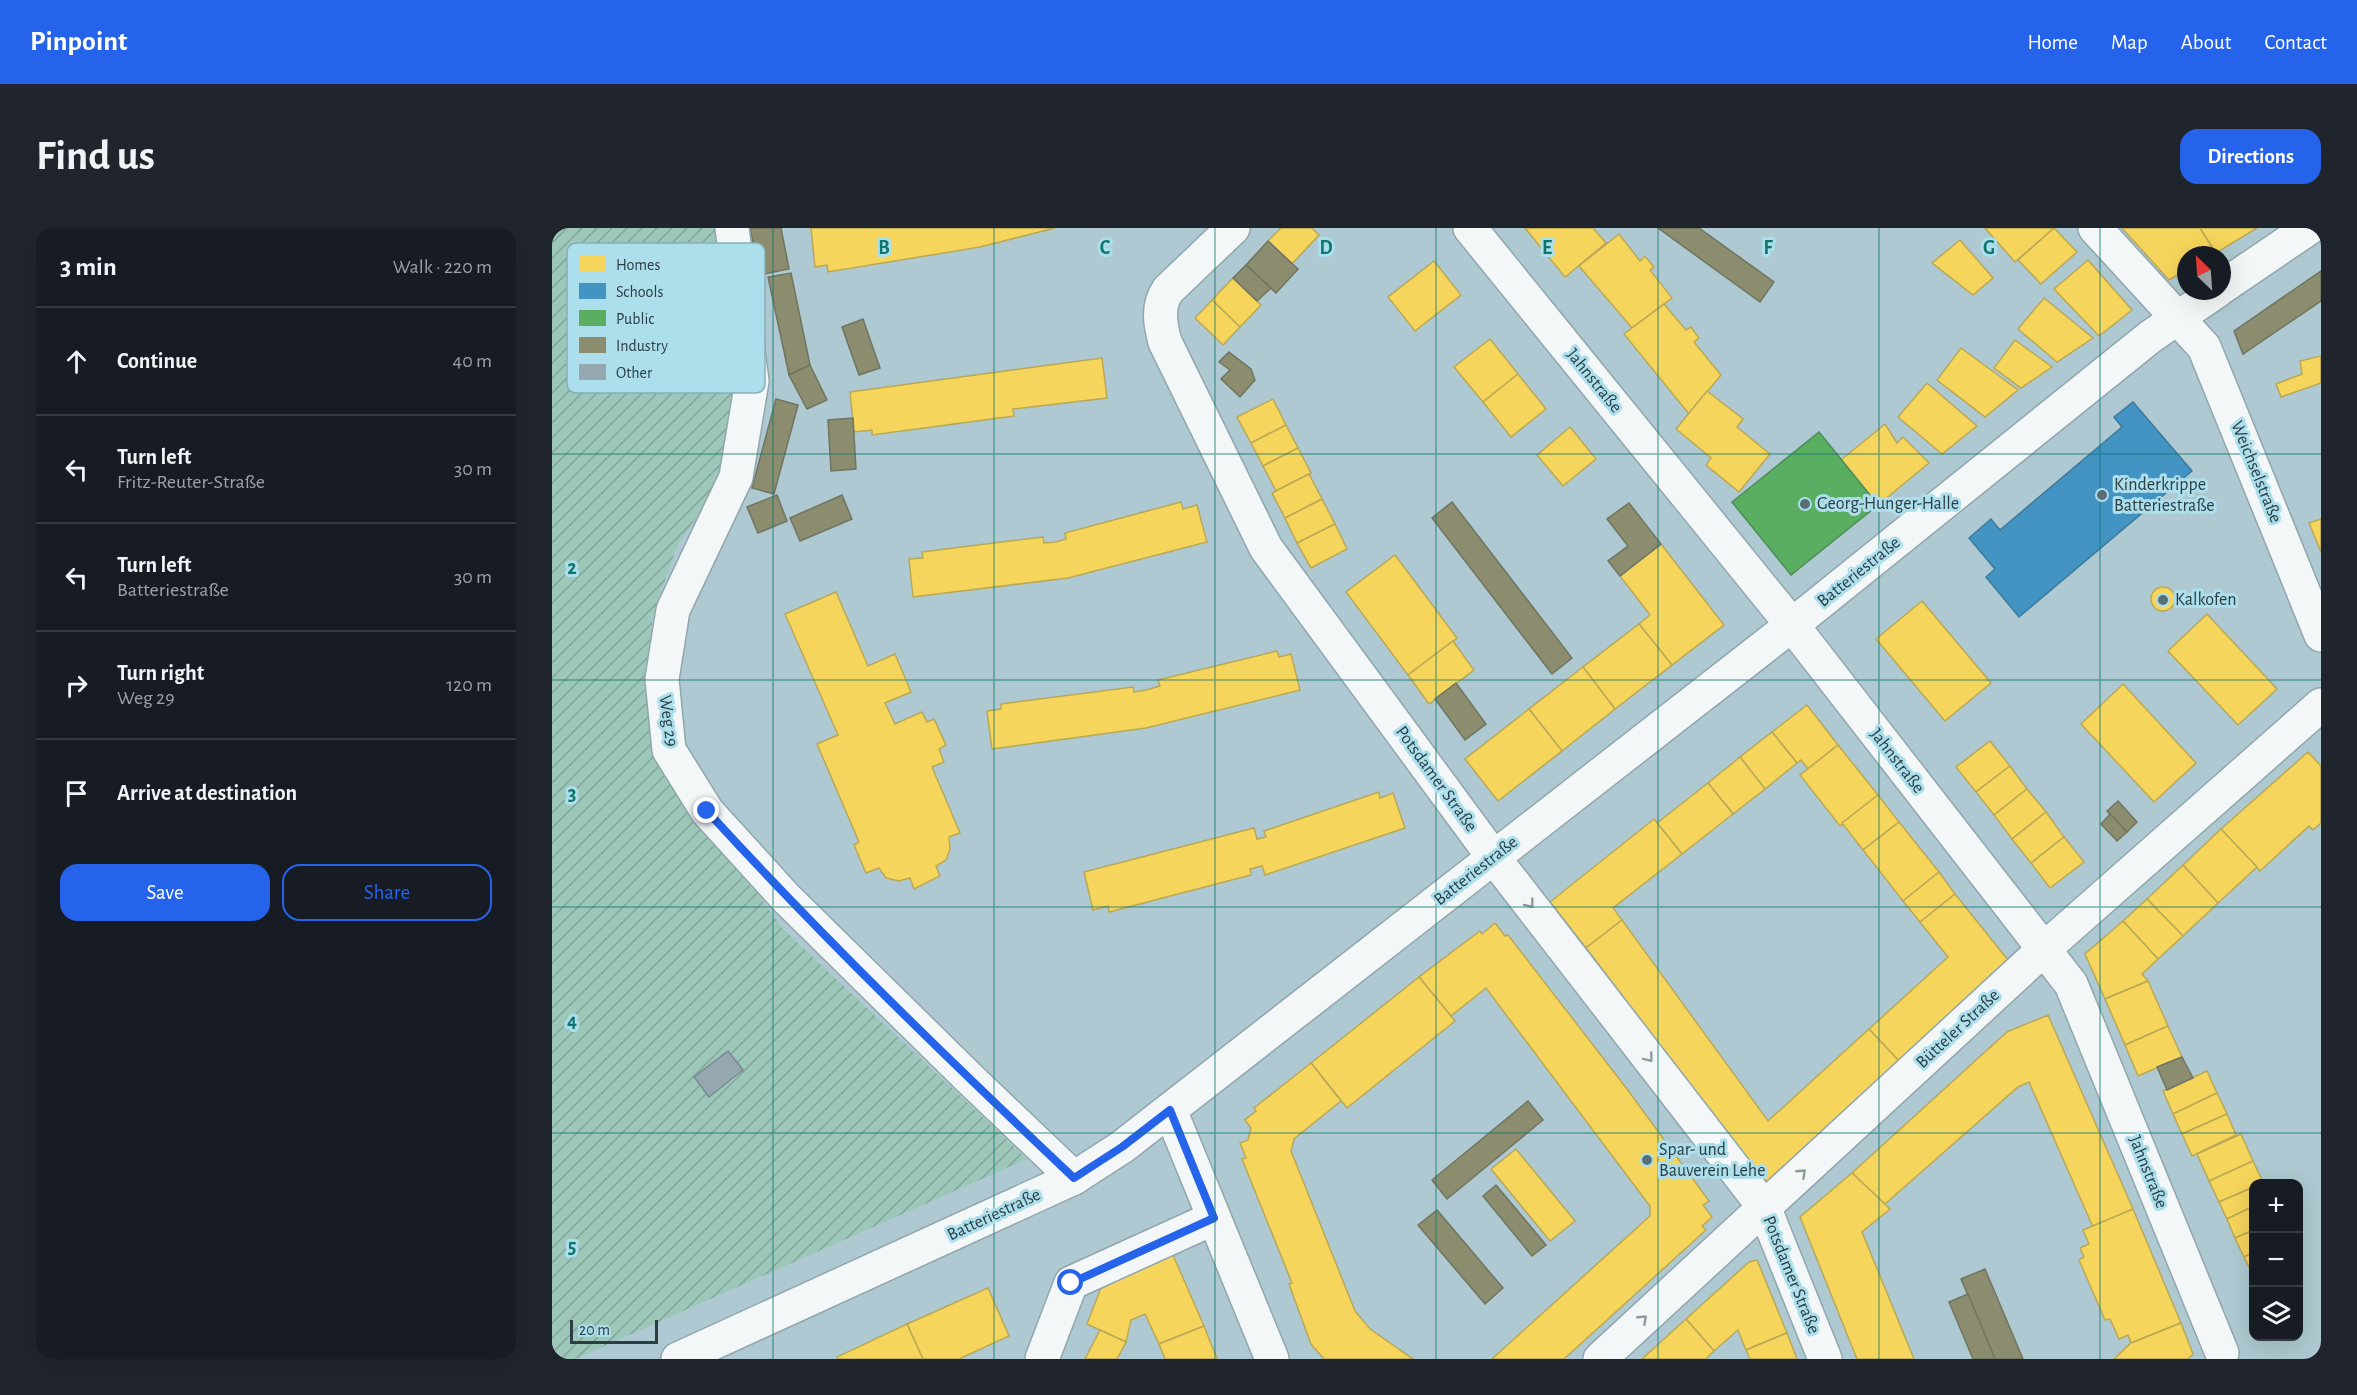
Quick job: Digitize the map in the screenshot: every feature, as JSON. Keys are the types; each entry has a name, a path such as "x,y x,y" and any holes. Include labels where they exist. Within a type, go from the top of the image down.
{"street":[{"name":"Weg 29","path":"732,228 734,243"},
{"name":"Potsdamer Straße","path":"1233,228 1168,290 1162,300 1160,324 1165,342 1266,548 1494,858 1764,1207 1825,1359"},
{"name":"Jahnstraße","path":"1470,228 1792,625 2071,984 2222,1353"},
{"name":"Weichselstraße","path":"2095,228 2204,346 2321,635"},
{"path":"2231,281 2309,228"},
{"name":"Batteriestraße","path":"678,1359 1074,1178 1122,1147 1792,625 2150,337 2204,300"},
{"name":"Weg 29","path":"750,393 736,477 673,610 662,679 669,750 707,811 786,898 1074,1178"},
{"name":"Bütteler Straße","path":"1600,1359 2043,950 2321,705"},
{"path":"1170,1110 1272,1359"},
{"path":"1042,1359 1071,1283 1214,1218"}],"green space":[{"path":"552,228 716,228 718,243 567,243 567,393 740,393 717,488 678,544 653,614 644,686 655,744 698,812 783,929 1027,1159 575,1359 552,1359"}],"building: Homes":[{"path":"811,228 1055,228 980,247 828,272 827,265 815,267"},
{"path":"1281,228 1312,228 1319,235 1292,264 1268,241"},
{"path":"1525,228 1593,228 1606,243 1565,277"},
{"path":"1985,228 2054,228 2015,262"},
{"path":"2054,228 2077,252 2041,284 2018,260"},
{"path":"2122,228 2200,228 2212,246 2177,246 2177,275 2169,280"},
{"path":"2200,228 2257,228 2227,246 2212,246"},
{"path":"1619,234 1640,261 1645,256 1654,267 1650,270 1672,298 1632,328 1579,266"},
{"path":"1960,240 1993,278 1973,295 1932,263"},
{"path":"2088,260 2132,310 2099,336 2054,289"},
{"path":"1434,261 1461,295 1415,331 1388,297"},
{"path":"1233,278 1261,305 1240,327 1212,300"},
{"path":"2044,298 2093,338 2057,362 2018,329"},
{"path":"1212,300 1240,327 1223,345 1195,318"},
{"path":"1664,304 1686,330 1691,327 1699,338 1694,342 1721,375 1689,414 1624,334"},
{"path":"1490,339 1518,374 1483,402 1454,367"},
{"path":"2015,340 2052,367 2021,388 1994,368"},
{"path":"1961,348 2018,390 1985,417 1937,380"},
{"path":"2321,356 2321,383 2281,397 2276,384 2302,374 2300,361"},
{"path":"1102,358 1107,398 1013,409 1014,416 872,435 872,430 854,432 850,392"},
{"path":"1518,374 1546,409 1511,437 1483,402"},
{"path":"1927,383 1977,426 1942,454 1898,417"},
{"path":"1707,391 1743,419 1737,427 1770,454 1739,492 1706,465 1711,458 1676,429"},
{"path":"1273,399 1286,425 1251,443 1237,417"},
{"path":"1885,424 1897,443 1903,437 1929,463 1878,505 1841,460"},
{"path":"1286,425 1298,448 1263,466 1251,443"},
{"path":"1570,427 1596,459 1563,486 1537,455"},
{"path":"1298,448 1311,473 1276,491 1263,466"},
{"path":"1309,474 1322,499 1285,518 1272,493"},
{"path":"1322,499 1335,524 1297,543 1285,518"},
{"path":"1181,502 1183,509 1197,505 1207,542 1068,578 913,597 909,559 923,558 922,552 1043,537 1044,543 1056,542 1066,539 1065,533"},
{"path":"2321,519 2321,552 2309,523"},
{"path":"1335,524 1347,549 1311,568 1297,543"},
{"path":"1661,544 1724,625 1672,665 1639,624 1650,615 1620,576"},
{"path":"1395,555 1457,638 1408,675 1346,592"},
{"name":"Kalkofen","path":"2158,587 2168,587 2175,594 2175,604 2168,611 2158,611 2151,604 2151,594"},
{"path":"836,592 868,666 895,654 911,692 885,703 895,724 922,712 927,722 934,719 946,745 939,749 944,762 932,767 960,833 949,837 950,849 946,860 936,866 940,876 914,889 910,878 899,881 886,878 879,868 866,873 854,845 859,842 817,744 838,735 785,614"},
{"path":"1922,601 1991,683 1945,721 1876,639"},
{"path":"2207,614 2277,689 2238,725 2168,651"},
{"path":"1639,624 1672,665 1615,709 1583,667"},
{"path":"1453,641 1474,670 1429,704 1408,675"},
{"path":"1277,651 1279,657 1291,654 1300,690 1146,728 992,749 987,711 1001,709 1001,704 1133,687 1134,692 1146,690 1160,686 1158,680"},
{"path":"1583,667 1615,709 1562,751 1529,709"},
{"path":"2123,684 2196,763 2154,802 2081,724"},
{"path":"1807,705 1838,745 1808,769 1801,760 1797,763 1772,732"},
{"path":"1529,709 1562,751 1498,801 1465,759"},
{"path":"1772,732 1797,763 1765,789 1740,757"},
{"path":"1990,741 2010,766 1976,792 1956,767"},
{"path":"1838,745 1878,795 1840,826 1800,775"},
{"path":"2308,752 2321,766 2321,823 2313,830 2309,826 2260,871 2221,829"},
{"path":"1740,757 1765,789 1733,814 1708,783"},
{"path":"2010,766 2027,789 1994,815 1976,792"},
{"path":"1708,783 1733,814 1682,854 1657,823"},
{"path":"2027,789 2046,812 2012,839 1994,815"},
{"path":"1379,792 1380,798 1393,793 1405,828 1265,875 1262,866 1250,869 1251,875 1109,912 1108,906 1093,910 1084,872 1254,828 1257,839 1266,837 1264,831"},
{"path":"1878,795 1899,822 1863,850 1842,823"},
{"path":"2046,812 2064,837 2031,863 2012,839"},
{"path":"1654,819 1682,854 1613,908 1622,920 1586,948 1550,902"},
{"path":"1899,822 1939,872 1903,901 1863,850"},
{"path":"2221,829 2257,867 2218,903 2183,865"},
{"path":"2064,837 2084,862 2050,888 2031,863"},
{"path":"2183,865 2218,903 2183,936 2147,899"},
{"path":"1939,872 1955,894 1920,922 1903,901"},
{"path":"1955,894 2008,960 1899,1061 1869,1029 1948,957 1920,922"},
{"path":"2147,899 2183,936 2158,959 2123,921"},
{"path":"1622,920 1768,1121 1869,1029 1899,1061 1765,1183 1586,948"},
{"path":"2123,921 2158,959 2142,974 2148,981 2105,999 2085,954"},
{"name":"Spar- und Bauverein Lehe","path":"1495,923 1505,936 1508,935 1627,1089 1709,1201 1703,1205 1712,1217 1702,1226 1706,1230 1564,1359 1492,1359 1650,1216 1650,1206 1486,988 1451,1016 1419,977 1480,931 1482,934"},
{"path":"1419,977 1455,1021 1347,1108 1311,1063"},
{"path":"2148,981 2168,1026 2125,1045 2105,999"},
{"path":"2048,1015 2133,1209 2093,1227 2029,1082 2018,1087 1885,1204 1852,1173 2007,1032"},
{"path":"2168,1026 2182,1057 2138,1076 2125,1045"},
{"path":"1311,1063 1341,1101 1294,1139 1291,1151 1355,1311 1370,1329 1413,1359 1324,1359 1311,1344 1289,1284 1292,1283 1242,1159 1246,1158 1240,1143 1248,1140 1251,1128 1245,1120 1256,1111 1254,1108"},
{"path":"2207,1071 2217,1093 2173,1114 2163,1091"},
{"path":"2217,1093 2227,1114 2182,1134 2173,1114"},
{"path":"2227,1114 2236,1135 2192,1156 2182,1134"},
{"path":"2241,1134 2253,1161 2209,1181 2197,1154"},
{"path":"1516,1149 1575,1221 1550,1241 1491,1169"},
{"path":"2253,1161 2262,1179 2249,1179 2249,1189 2219,1202 2209,1181"},
{"path":"1852,1173 1890,1209 1862,1232 1914,1359 1857,1359 1800,1217"},
{"path":"2249,1189 2249,1208 2227,1219 2219,1202"},
{"path":"2249,1208 2249,1232 2235,1238 2227,1219"},
{"path":"2133,1209 2181,1323 2131,1343 2128,1335 2119,1339 2110,1319 2105,1320 2079,1260 2084,1257 2080,1248 2089,1244 2083,1230"},
{"path":"2249,1232 2249,1254 2244,1257 2235,1238"},
{"path":"2249,1254 2249,1267 2244,1257"},
{"path":"1173,1255 1204,1326 1159,1344 1145,1314 1131,1320 1126,1342 1087,1324 1102,1285"},
{"path":"1757,1260 1787,1333 1746,1350 1738,1330 1714,1351 1686,1319 1749,1262"},
{"path":"988,1288 1009,1336 959,1359 923,1359 907,1324"},
{"path":"1686,1319 1714,1351 1706,1359 1642,1359"},
{"path":"2181,1323 2193,1354 2188,1359 2114,1359 2131,1343"},
{"path":"907,1324 923,1359 838,1359 837,1357"},
{"path":"1204,1326 1217,1359 1165,1359 1159,1344"},
{"path":"1100,1330 1126,1342 1117,1359 1085,1359"},
{"path":"1787,1333 1797,1359 1750,1359 1746,1350"}],"building: Schools":[{"name":"Kinderkrippe Batteriestraße","path":"2133,402 2192,471 2019,617 1986,577 1995,569 1969,538 1991,519 2000,530 2122,427 2114,417"}],"building: Public":[{"name":"Georg-Hunger-Halle","path":"1819,432 1878,505 1791,575 1732,502"}],"building: Industry":[{"path":"750,228 781,228 789,269 765,274 765,243 753,243"},
{"path":"1658,228 1699,228 1774,282 1760,302"},
{"path":"1268,241 1298,269 1276,293 1246,265"},
{"path":"1246,265 1271,288 1257,301 1233,278"},
{"path":"2321,271 2321,301 2243,354 2234,331"},
{"path":"791,273 810,365 789,375 768,277"},
{"path":"863,319 880,368 859,375 842,327"},
{"path":"1229,352 1251,369 1255,380 1240,397 1221,379 1230,370 1219,362"},
{"path":"810,365 827,400 807,409 789,375"},
{"path":"776,399 798,405 774,494 752,488"},
{"path":"853,418 856,469 831,471 828,420"},
{"path":"777,495 787,521 758,533 747,507"},
{"path":"842,495 852,519 800,541 790,518"},
{"path":"1452,502 1572,658 1552,674 1432,518"},
{"path":"1629,503 1661,544 1620,576 1608,561 1628,546 1607,519"},
{"path":"1456,683 1486,724 1465,740 1435,699"},
{"path":"2118,801 2137,822 2127,832 2107,811"},
{"path":"2110,814 2127,832 2117,841 2101,824"},
{"path":"2182,1057 2193,1078 2167,1090 2157,1067"},
{"path":"1528,1101 1543,1120 1447,1199 1432,1180"},
{"path":"1496,1185 1546,1245 1532,1256 1483,1196"},
{"path":"1437,1210 1503,1288 1485,1304 1418,1225"},
{"path":"1985,1269 2023,1359 1995,1359 1961,1279"},
{"path":"1968,1294 1995,1359 1973,1359 1949,1302"}],"building: Other":[{"path":"728,1051 743,1070 709,1097 694,1077"}],"place":[{"name":"Kinderkrippe Batteriestraße","path":"2102,495"},
{"name":"Georg-Hunger-Halle","path":"1805,504"},
{"name":"Kalkofen","path":"2163,600"},
{"name":"Spar- und Bauverein Lehe","path":"1647,1160"}],"route":[{"path":"707,811 786,898 1074,1178 1122,1147 1170,1110 1214,1218 1071,1283"}]}
